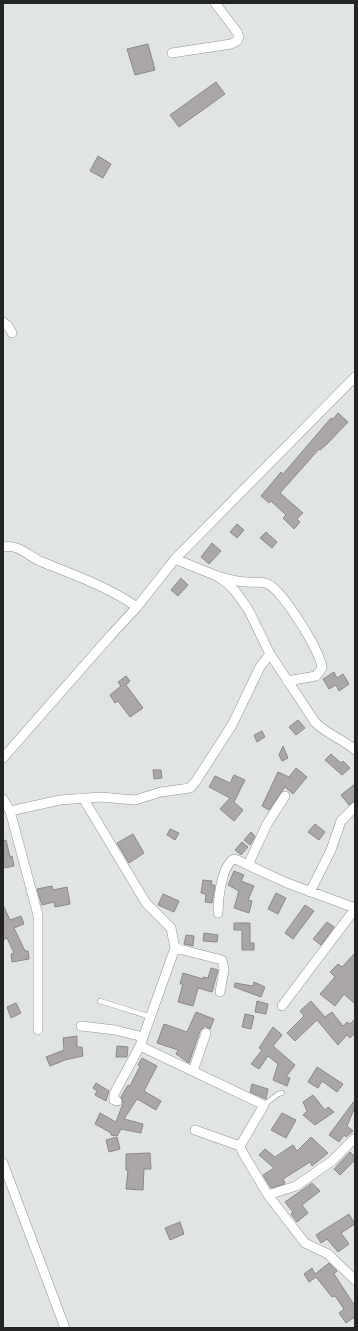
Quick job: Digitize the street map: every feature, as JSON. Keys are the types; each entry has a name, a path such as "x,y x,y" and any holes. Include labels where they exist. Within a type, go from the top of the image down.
{"street":[{"path":"172,53 231,44 237,41 239,37 237,32 215,3"},
{"path":"3,322 8,326 12,333"},
{"path":"3,758 110,635 137,607 175,559 355,377"},
{"path":"3,546 13,545 40,561 72,572 112,591 137,607"},
{"path":"175,559 198,567 217,576 235,591 248,609 270,654 320,727 355,750"},
{"path":"217,576 270,585 281,594 310,640 320,659 322,668 316,676 288,680"},
{"path":"10,811 60,800 100,797 135,800 161,792 190,788 232,725 260,666 270,654"},
{"path":"248,865 267,824 285,796"},
{"path":"83,798 146,904 171,928 175,948 142,1042 114,1094 113,1097 117,1101"},
{"path":"3,799 10,811 38,915 38,1030"},
{"path":"310,892 331,850 341,821 355,807"},
{"path":"218,913 218,896 228,863 232,860 248,865 310,892 355,908 282,1006"},
{"path":"175,948 222,960 224,970 220,992"},
{"path":"81,1026 115,1030 142,1042 193,1071 264,1105 240,1146"},
{"path":"193,1071 206,1033"},
{"path":"195,1130 240,1146 268,1195 305,1243 328,1254 355,1280"},
{"path":"268,1195 296,1186 332,1161 355,1138"},
{"path":"3,1163 65,1328"}],"lane":[{"path":"100,1001 151,1017"},
{"path":"264,1105 274,1096 282,1093"}],"building":[{"path":"148,44 155,70 135,75 127,49"},
{"path":"216,82 225,94 179,127 170,115"},
{"path":"98,156 111,164 103,178 90,171"},
{"path":"338,413 348,422 327,444 320,450 319,449 280,493 303,513 297,519 300,522 294,529 283,518 286,515 271,501 269,503 261,496 281,472 283,474 331,418 333,419"},
{"path":"237,524 244,530 237,538 230,532"},
{"path":"266,532 277,542 272,548 260,538"},
{"path":"212,543 221,551 209,564 201,557"},
{"path":"181,578 188,585 178,596 171,590"},
{"path":"334,672 337,678 343,674 349,684 339,691 336,685 329,689 323,679"},
{"path":"126,676 130,681 126,685 143,708 130,717 118,701 115,703 110,695 121,686 118,682"},
{"path":"298,720 305,728 296,735 289,727"},
{"path":"262,731 265,737 257,742 254,735"},
{"path":"283,746 288,758 282,761 279,755"},
{"path":"331,754 341,763 343,761 350,768 342,775 325,760"},
{"path":"296,768 307,777 293,794 285,787 269,810 262,806 278,772 289,777"},
{"path":"153,770 161,770 162,778 154,779"},
{"path":"234,775 245,780 234,802 243,810 234,821 220,809 230,798 209,787 215,776 230,783"},
{"path":"355,784 355,801 349,805 341,795"},
{"path":"315,824 325,832 319,840 308,832"},
{"path":"170,829 179,833 175,840 167,835"},
{"path":"251,832 255,836 250,845 244,840"},
{"path":"133,834 144,853 129,863 117,843"},
{"path":"6,840 14,866 3,868 3,841"},
{"path":"242,842 248,847 241,855 235,850"},
{"path":"234,871 244,875 241,881 254,886 248,900 252,901 249,913 234,908 239,891 228,885"},
{"path":"203,880 212,881 211,885 215,885 212,903 205,902 206,894 201,893"},
{"path":"52,886 53,890 67,887 70,904 55,907 54,902 42,905 37,889"},
{"path":"276,893 286,898 278,914 268,909"},
{"path":"163,894 179,901 174,912 158,905"},
{"path":"3,905 10,920 21,916 24,924 14,928 25,951 28,951 29,959 12,962 11,954 14,953 7,938 3,940"},
{"path":"305,905 314,911 293,939 285,933"},
{"path":"327,922 334,927 321,945 313,939"},
{"path":"234,923 250,923 250,943 254,943 254,950 242,950 242,930 234,930"},
{"path":"204,933 218,935 217,942 203,941"},
{"path":"186,935 194,936 193,946 184,944"},
{"path":"355,953 355,1004 344,994 335,1006 320,994 335,977 330,972 338,964 342,967"},
{"path":"211,968 218,970 212,992 198,988 193,1006 178,1002 183,984 180,984 183,973 203,979 203,977 208,978"},
{"path":"254,982 265,987 261,997 234,987 235,983 253,986"},
{"path":"257,1001 268,1004 266,1014 255,1012"},
{"path":"311,1001 325,1017 332,1012 343,1026 347,1022 350,1024 355,1019 355,1033 350,1038 347,1035 338,1045 317,1020 295,1041 287,1033 304,1016 300,1011"},
{"path":"16,1003 21,1013 11,1018 7,1007"},
{"path":"196,1012 214,1019 210,1029 205,1026 200,1031 189,1063 176,1054 178,1050 157,1043 164,1024 187,1032"},
{"path":"245,1014 254,1016 251,1029 242,1027"},
{"path":"273,1027 282,1035 273,1046 295,1065 286,1077 290,1078 287,1086 273,1080 278,1064 268,1056 259,1069 251,1064 262,1050 259,1048"},
{"path":"77,1036 77,1047 82,1047 83,1056 65,1060 50,1066 46,1057 64,1050 63,1038"},
{"path":"117,1046 128,1047 127,1057 116,1057"},
{"path":"142,1058 157,1066 144,1091 161,1101 156,1110 137,1099 124,1119 143,1124 141,1133 121,1129 117,1136 111,1135 111,1133 95,1124 100,1113 116,1122 123,1103 121,1097 128,1085 130,1086 140,1066 138,1065"},
{"path":"317,1067 343,1084 337,1092 322,1081 318,1088 308,1082"},
{"path":"96,1083 109,1091 106,1101 95,1095 97,1091 93,1088"},
{"path":"252,1084 268,1089 266,1099 250,1092"},
{"path":"313,1095 325,1110 328,1107 334,1112 315,1125 303,1115 307,1111 303,1102"},
{"path":"355,1100 355,1107 347,1126 353,1131 346,1137 344,1135 339,1142 329,1135"},
{"path":"282,1113 296,1120 286,1138 271,1130"},
{"path":"117,1137 120,1149 109,1152 106,1140"},
{"path":"311,1137 328,1153 312,1166 310,1162 283,1179 284,1184 271,1188 263,1175 274,1168 259,1155 265,1149 275,1157 293,1145 297,1151"},
{"path":"350,1152 355,1157 355,1160 340,1175 334,1169"},
{"path":"150,1153 151,1169 144,1169 143,1190 126,1189 128,1170 126,1170 126,1154"},
{"path":"312,1183 320,1191 302,1205 308,1213 297,1222 291,1214 293,1212 285,1202"},
{"path":"349,1214 355,1224 341,1233 349,1244 338,1252 327,1239 321,1243 316,1235"},
{"path":"180,1222 184,1234 170,1240 165,1228"},
{"path":"329,1263 337,1271 334,1274 355,1306 355,1317 346,1323 339,1313 344,1309 335,1296 332,1297 316,1277 309,1282 304,1274 312,1268 315,1274"}]}
